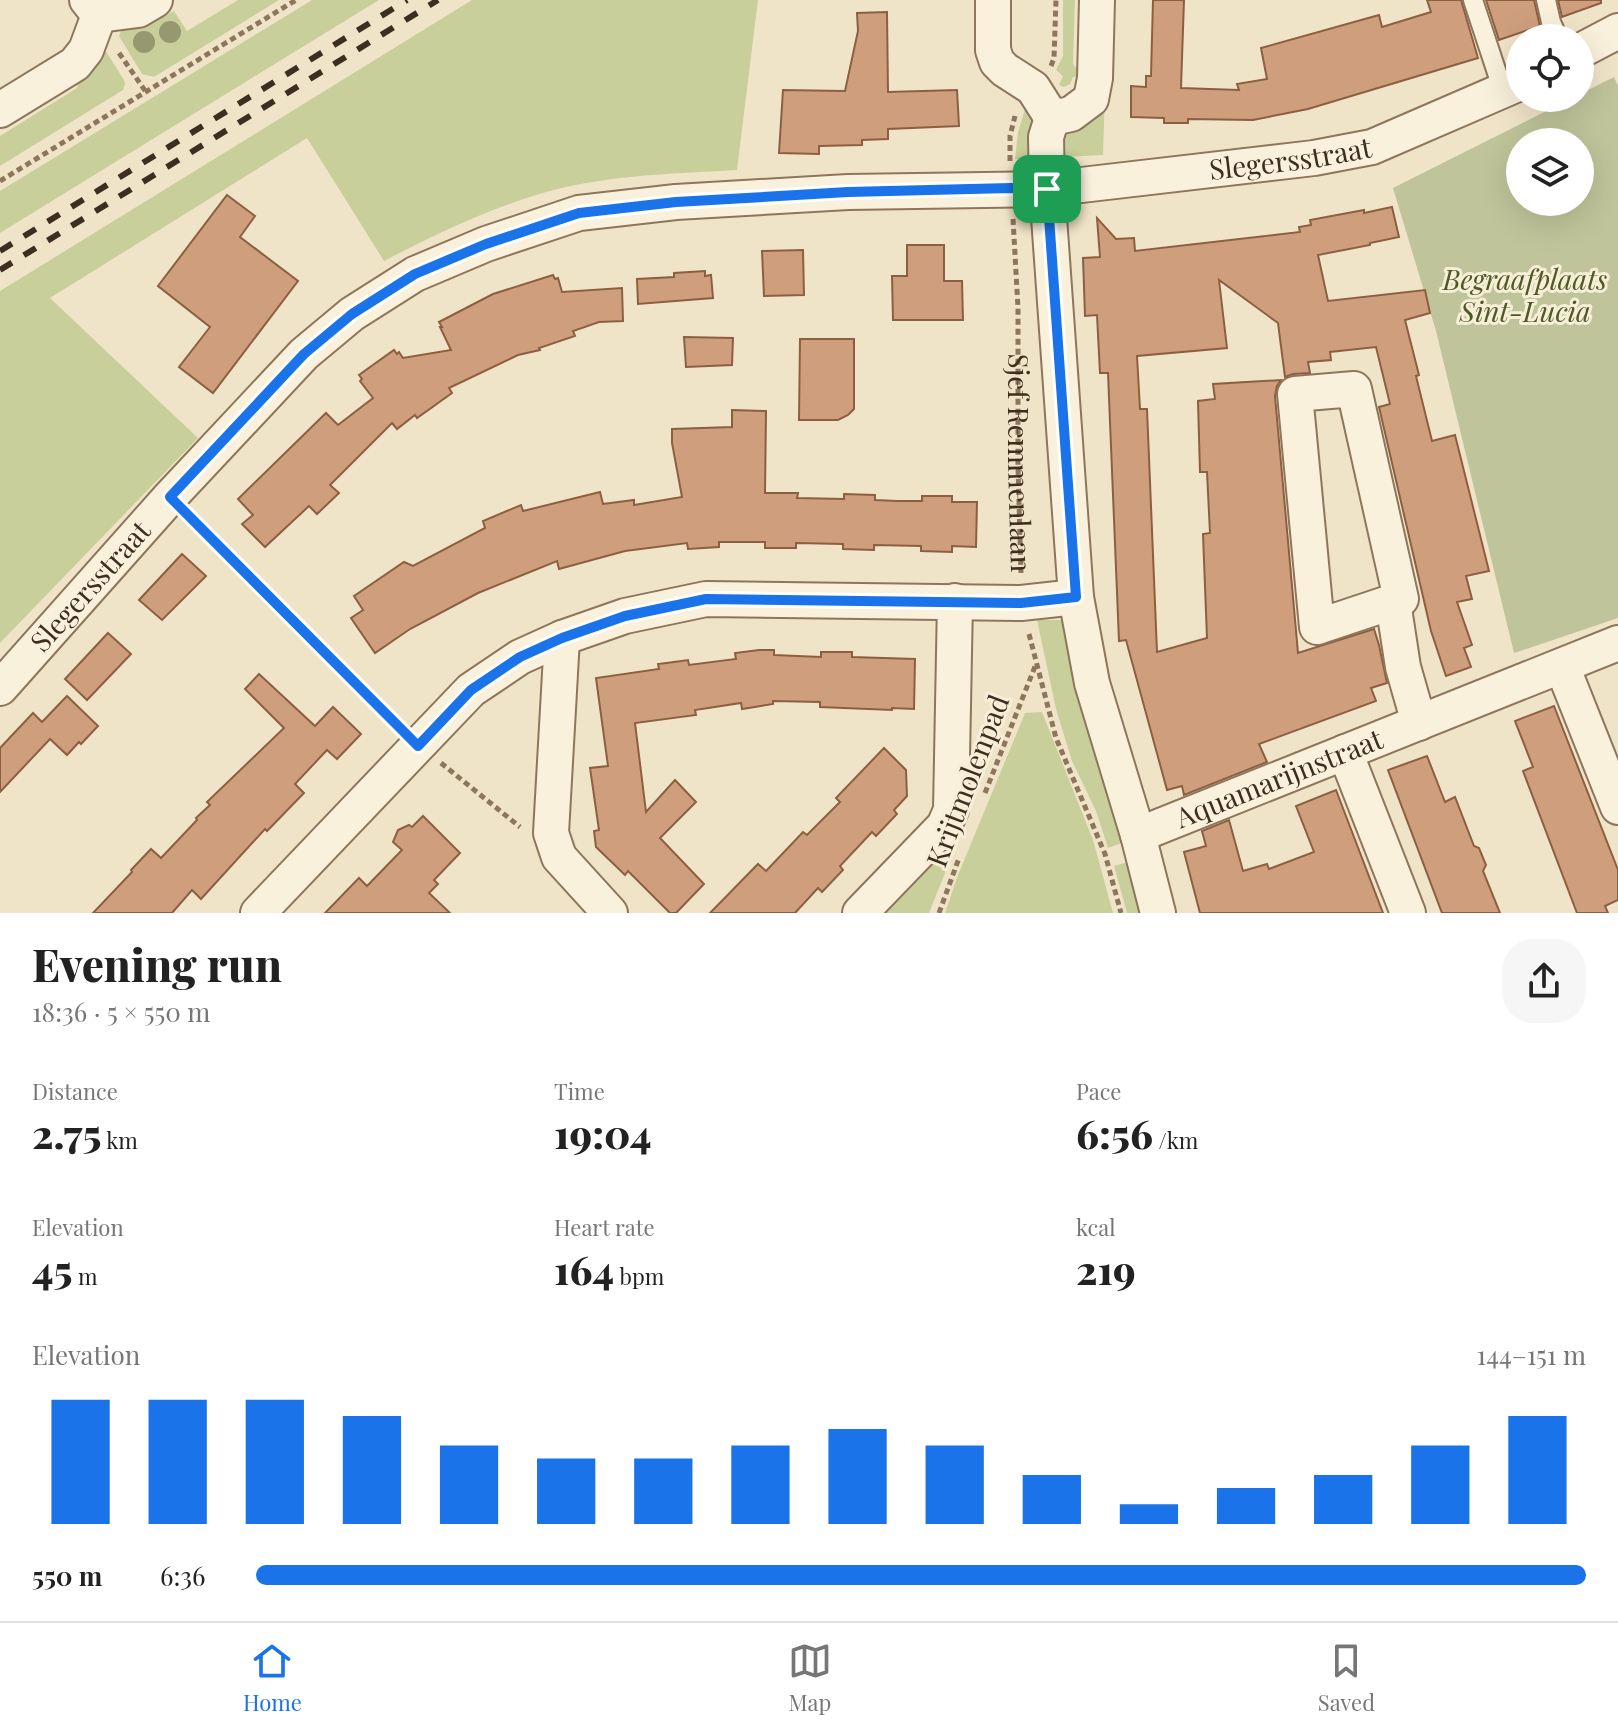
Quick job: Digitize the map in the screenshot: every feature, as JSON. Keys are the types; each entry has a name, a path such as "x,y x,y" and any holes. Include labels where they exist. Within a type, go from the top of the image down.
{"street":[{"path":"0,110 75,64 86,50 93,8 138,10 155,0"},
{"path":"993,0 993,50 997,62 1033,88 1052,118 1046,137 1047,189"},
{"path":"1052,118 1071,114 1091,99 1095,78 1097,0"},
{"path":"1594,44 1618,31"},
{"name":"Slegersstraat","path":"3,679 304,354 352,314 415,274 486,244 579,213 662,203 848,192 1047,189 1314,158 1372,147 1506,90"},
{"name":"Sjef Remmenlaan","path":"1047,189 1076,597 1092,683 1158,913"},
{"name":"Aquamarijnstraat","path":"1354,389 1401,599 1393,602 1317,627 1295,394 1354,389"},
{"path":"258,913 471,690 520,657 562,638 625,616 706,599 1021,603 1076,597"},
{"path":"860,913 944,826 951,810 955,601"},
{"name":"Aquamarijnstraat","path":"1393,602 1403,667 1419,723"},
{"path":"562,638 551,833 559,857 610,913"},
{"name":"Aquamarijnstraat","path":"1138,835 1618,643"},
{"path":"1562,666 1618,807"},
{"path":"1345,752 1408,913"}],"lane":[{"path":"1473,0 1506,74"},
{"path":"1546,0 1552,24"}],"path":[{"path":"0,181 296,0"},
{"name":"Sjef Remmenlaan","path":"1011,188 1018,308 1021,603 1056,738 1105,854 1121,913"},
{"path":"170,497 418,746 559,857"},
{"name":"Krijtmolenpad","path":"981,803 1036,664"},
{"name":"Krijtmolenpad","path":"939,913 964,845"}],"green space":[{"path":"238,0 279,0 154,77 142,74 119,36 121,31 148,25 174,11 187,31"},
{"path":"312,0 379,0 0,233 0,191"},
{"path":"472,0 758,0 737,170 636,176 561,188 478,216 384,261 307,138 50,298 198,438 0,643 0,291"},
{"path":"1063,0 1075,0 1073,64 1082,76 1073,77 1070,84 1064,87 1059,85 1063,76 1056,70 1063,56"},
{"path":"102,45 124,80 123,90 0,166 0,136 77,88 81,75"},
{"name":"Begraafplaats Sint-Lucia","path":"1614,77 1618,86 1618,618 1514,653 1436,331 1393,188 1506,131 1506,216 1594,216 1594,128 1512,128 1544,112 1594,112 1594,87"},
{"path":"1105,92 1103,155 1064,157 1064,134 1094,113"},
{"path":"1026,106 1035,116 1033,159 1015,159 1018,132"},
{"path":"1037,620 1065,620 1122,843 1108,848 1096,811 1072,761 1056,709"},
{"path":"1042,712 1093,840 1113,913 945,913 1025,713"},
{"path":"968,816 929,913 876,913"},
{"path":"1128,862 1141,913 1127,913 1114,866"}],"building":[{"path":"1153,0 1184,0 1181,88 1239,90 1237,84 1267,79 1261,48 1379,15 1382,27 1431,12 1427,0 1461,0 1478,58 1308,109 1253,120 1188,119 1188,123 1164,123 1164,118 1131,117 1131,86 1146,87 1146,76 1151,76"},
{"path":"1486,0 1534,0 1540,24 1506,24 1506,38 1499,40"},
{"path":"1558,0 1601,0 1601,3 1562,17"},
{"path":"887,12 888,92 957,90 959,126 888,129 888,139 862,140 862,145 819,146 819,154 779,153 783,90 845,91 858,31 857,13"},
{"path":"227,195 255,216 240,237 298,281 213,393 179,367 210,327 158,286"},
{"path":"1392,207 1399,237 1318,255 1328,301 1425,290 1430,313 1405,320 1419,375 1416,376 1432,441 1455,435 1489,571 1466,576 1472,599 1457,602 1472,645 1464,648 1471,667 1446,676 1431,631 1379,407 1390,404 1376,347 1330,352 1331,360 1308,362 1310,373 1285,377 1278,323 1219,280 1227,348 1137,356 1140,409 1147,409 1157,652 1207,638 1203,534 1210,533 1207,472 1200,472 1198,401 1215,399 1213,384 1281,380 1275,396 1298,653 1374,629 1387,683 1371,688 1376,701 1259,744 1267,762 1184,795 1182,786 1167,790 1126,640 1119,641 1108,373 1100,373 1097,315 1085,316 1083,258 1100,257 1097,218 1116,239 1134,238 1135,251 1300,232 1299,227 1311,225 1310,220"},
{"path":"907,245 944,245 944,281 962,281 963,320 893,320 892,276 907,276"},
{"path":"803,250 804,295 764,296 762,251"},
{"path":"705,271 705,276 711,275 713,298 638,304 637,279"},
{"path":"553,275 555,279 558,278 562,292 622,288 623,321 599,322 573,331 575,336 518,355 449,388 452,393 397,429 392,423 330,485 339,493 317,514 309,506 265,547 242,524 253,515 238,499 326,413 338,425 373,398 359,375 394,350 403,358 451,350 439,322 493,294"},
{"path":"684,337 733,338 732,365 686,367"},
{"path":"800,339 854,339 854,409 848,415 838,420 799,420"},
{"path":"732,410 766,411 765,493 798,493 797,498 844,499 844,494 875,495 875,500 898,501 922,501 922,496 952,496 952,502 977,502 976,547 952,546 952,552 921,551 921,546 874,545 874,550 843,549 843,544 796,543 796,548 765,548 765,542 719,542 719,547 688,549 687,543 625,551 559,569 557,561 478,593 410,629 375,653 351,618 363,610 354,596 404,562 413,566 485,528 483,521 521,505 523,511 600,492 603,504 634,500 634,505 682,497 672,429 732,427"},
{"path":"182,554 206,576 162,620 139,600"},
{"path":"108,633 131,654 87,700 65,679"},
{"path":"774,650 774,655 821,657 821,652 852,652 852,657 915,659 914,709 820,707 820,702 773,701 773,704 742,709 741,703 695,710 696,715 635,723 646,812 675,780 696,802 660,838 704,884 676,913 670,913 628,871 625,875 596,847 594,831 599,830 590,768 608,766 596,678 659,669 658,664 688,660 689,665 736,659 735,653"},
{"path":"259,674 315,726 333,707 361,734 337,759 327,750 295,784 304,793 267,831 265,829 201,899 192,890 172,913 93,913 151,849 161,858 210,805 207,802 284,728 245,689"},
{"path":"67,696 98,726 67,755 50,739 0,792 0,748 33,713 42,722"},
{"path":"1554,706 1618,870 1618,900 1605,906 1608,913 1577,913 1523,771 1533,767 1515,721"},
{"path":"884,748 906,770 907,796 894,810 897,814 876,836 872,832 840,866 843,870 822,892 818,888 795,913 710,913 758,864 766,871 803,832 807,835 840,802 836,798"},
{"path":"1427,756 1445,802 1455,797 1474,846 1479,848 1486,865 1483,871 1500,913 1442,913 1388,770"},
{"path":"1336,790 1383,913 1200,913 1184,852 1206,846 1202,831 1229,820 1243,871 1267,864 1269,869 1314,852 1296,806"},
{"path":"423,816 460,853 434,880 438,884 429,893 450,913 325,913 359,878 367,886 402,850 393,842 398,830 409,825 412,827"}],"railway":[{"path":"0,251 407,0"},
{"path":"0,270 438,0"}],"route":[{"path":"1047,189 1076,597 1021,603 706,599 625,616 562,638 520,657 471,690 418,746 170,497 304,354 352,314 415,274 486,244 579,213 676,202 848,192 1047,189"}]}
